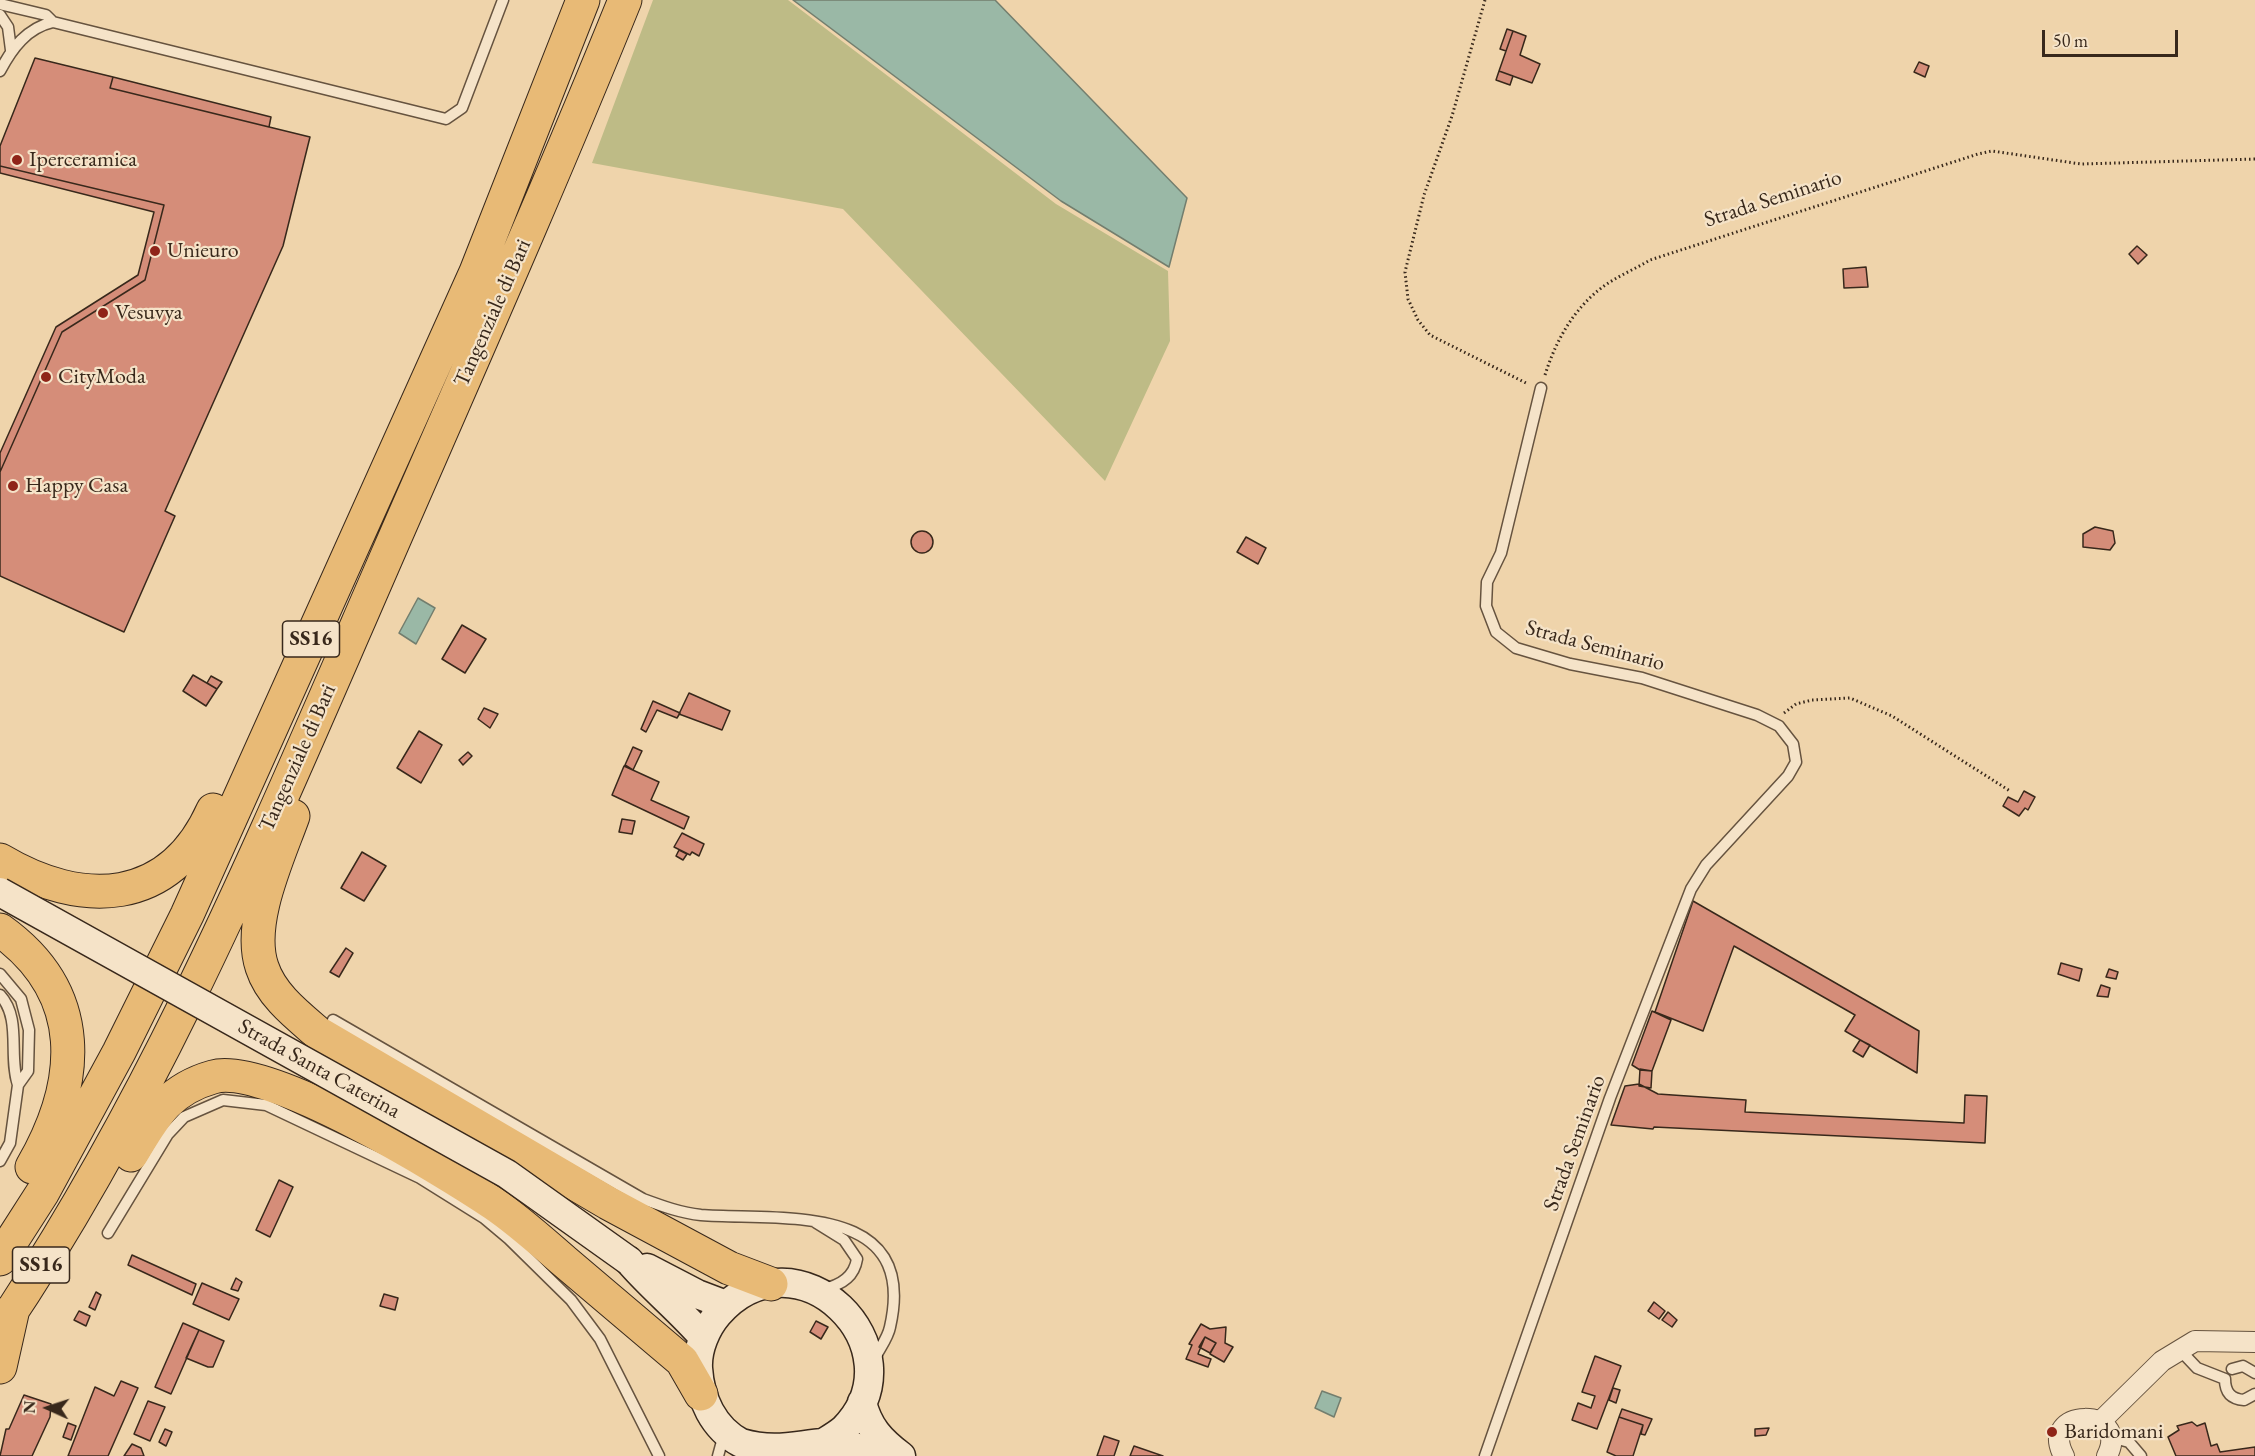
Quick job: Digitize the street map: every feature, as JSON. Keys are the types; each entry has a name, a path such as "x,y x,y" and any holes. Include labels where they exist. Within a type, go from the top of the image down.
{"highway":[{"name":"Tangenziale di Bari","path":"0,1259 43,1192 119,1052 187,915 476,272 583,0"},
{"name":"Tangenziale di Bari","path":"7,1319 70,1221 142,1091 206,962 313,726 576,121 625,0"},
{"path":"0,860 30,876 60,887 91,892 122,890 148,881 180,862 201,837 231,771 271,726"},
{"path":"313,726 293,814 266,894 258,935 262,968 286,1005 318,1033 608,1203 729,1268 771,1284"},
{"path":"0,930 40,967 60,1005 69,1044 65,1089 48,1138 0,1221"},
{"path":"70,1221 112,1188 159,1109 184,1088 215,1076 247,1076 285,1088 324,1107 495,1205 682,1361 701,1394"},
{"path":"0,1367 7,1319"}],"street":[{"name":"Strada Santa Caterina","path":"0,892 507,1174 629,1261 649,1284 683,1313 704,1337"},
{"name":"Strada Santa Caterina","path":"629,1261 658,1272 697,1294 726,1305"},
{"path":"805,1452 844,1428 861,1402 868,1374 866,1351 858,1330 846,1311 816,1291 790,1284 771,1284 747,1292 726,1305 713,1320 704,1337 697,1365 701,1394 721,1444 741,1443 760,1451 780,1454 805,1452 848,1444 872,1456"},
{"path":"2060,1455 2060,1436 2070,1422 2085,1417 2106,1438 2162,1361 2179,1349 2195,1341 2209,1339 2255,1342"},
{"path":"861,1402 867,1423 884,1443 901,1456"}],"lane":[{"path":"0,4 46,15 53,21 446,119 462,108 503,0"},
{"path":"0,15 8,27 11,50"},
{"path":"0,71 11,50 40,25 53,21"},
{"name":"Strada Seminario","path":"1485,1456 1610,1098 1691,889 1706,865 1788,776 1796,762 1793,744 1779,726 1757,715 1642,678 1570,664 1516,648 1496,632 1486,606 1488,582 1501,554 1541,388"},
{"path":"0,974 21,999 29,1030 28,1071 18,1085"},
{"path":"0,995 14,1025 14,1071 18,1085 10,1143 0,1161"},
{"path":"333,1020 643,1199 667,1208 698,1215 837,1224 863,1236 879,1250 891,1272 894,1304 890,1330 868,1374"},
{"path":"108,1233 168,1134 184,1117 223,1100 266,1105 420,1178 484,1218 509,1239 571,1300 600,1339 659,1456"},
{"path":"813,1221 844,1240 857,1259 852,1273 846,1280 836,1287 816,1291"},
{"path":"2179,1349 2198,1368 2225,1379 2226,1390 2233,1398 2244,1401 2255,1394"},
{"path":"2232,1370 2243,1366 2255,1372"},
{"path":"2106,1438 2129,1442 2141,1456"}],"path":[{"path":"1485,0 1410,248 1405,272 1408,298 1418,320 1430,335 1517,380 1541,388"},
{"name":"Strada Seminario","path":"1541,388 1553,350 1563,330 1604,286 1650,260 1842,197 1992,151 2080,164 2255,159"},
{"path":"1779,726 1785,712 1796,704 1812,700 1850,698 1892,716 2010,791"}],"shaded area":[{"path":"653,0 788,0 1056,204 1168,271 1170,341 1105,481 843,209 592,163"},
{"path":"793,0 995,0 1187,198 1169,267 1061,201"},
{"path":"418,598 435,608 416,644 399,633"},
{"path":"1322,1391 1341,1398 1334,1417 1315,1408"}],"building":[{"path":"1507,29 1513,31 1506,51 1500,49"},
{"path":"1513,31 1526,36 1520,55 1540,64 1532,83 1499,71"},
{"path":"35,58 113,77 110,88 310,137 283,246 165,511 175,516 124,632 0,576 0,472 62,332 145,280 164,205 0,166 0,146"},
{"path":"1919,62 1929,66 1925,77 1914,72"},
{"path":"1499,71 1513,76 1510,85 1496,80"},
{"path":"113,77 271,117 269,127 110,88"},
{"path":"0,166 164,205 145,280 62,332 0,472 0,453 56,327 138,275 154,212 0,173"},
{"path":"2137,246 2147,255 2138,264 2129,254"},
{"path":"1866,267 1868,287 1844,288 1843,269"},
{"path":"2095,527 2113,531 2115,543 2110,550 2083,547 2083,534"},
{"path":"922,531 930,534 933,542 930,550 922,553 914,550 911,542 914,534"},
{"path":"1246,537 1266,548 1258,564 1237,552"},
{"path":"462,625 486,639 465,673 442,659"},
{"path":"193,675 217,689 206,706 183,691"},
{"path":"211,676 222,682 217,689 207,683"},
{"path":"689,693 730,711 722,730 679,714"},
{"path":"653,701 680,713 677,718 657,710 646,732 641,729"},
{"path":"484,708 498,714 490,728 478,719"},
{"path":"419,731 442,745 421,783 397,768"},
{"path":"633,747 642,751 633,770 625,765"},
{"path":"468,752 472,756 463,765 459,760"},
{"path":"624,766 659,782 651,800 689,817 684,829 612,795"},
{"path":"2024,791 2035,797 2028,810 2025,808 2019,816 2003,806 2008,797 2018,802"},
{"path":"622,819 635,821 632,834 619,832"},
{"path":"682,833 704,844 699,856 692,852 690,855 674,847"},
{"path":"679,850 687,854 683,860 676,856"},
{"path":"362,852 386,866 364,901 341,888"},
{"path":"1693,901 1919,1031 1917,1073 1845,1031 1855,1015 1734,946 1703,1031 1655,1012"},
{"path":"346,948 353,953 339,977 330,972"},
{"path":"2061,963 2082,969 2079,981 2058,974"},
{"path":"2109,969 2118,972 2116,979 2106,977"},
{"path":"2101,985 2110,988 2108,997 2097,996"},
{"path":"1652,1011 1671,1020 1652,1071 1640,1070 1632,1065"},
{"path":"1860,1040 1870,1045 1863,1057 1853,1051"},
{"path":"1640,1069 1652,1071 1651,1088 1639,1086"},
{"path":"1639,1084 1658,1094 1746,1100 1745,1112 1964,1123 1965,1095 1987,1096 1985,1143 1654,1127 1653,1129 1611,1125 1625,1086"},
{"path":"279,1180 293,1187 270,1237 256,1230"},
{"path":"132,1255 196,1284 192,1295 128,1265"},
{"path":"236,1278 242,1282 238,1291 231,1289"},
{"path":"202,1283 239,1299 229,1320 193,1304"},
{"path":"96,1292 101,1295 95,1310 89,1307"},
{"path":"384,1294 398,1298 395,1310 380,1306"},
{"path":"1654,1302 1665,1311 1659,1319 1648,1311"},
{"path":"79,1311 90,1316 86,1326 74,1320"},
{"path":"1668,1312 1677,1320 1672,1327 1662,1320"},
{"path":"816,1321 828,1327 821,1339 810,1332"},
{"path":"183,1323 199,1330 171,1394 155,1387"},
{"path":"1201,1324 1210,1329 1226,1327 1225,1343 1233,1347 1224,1362 1210,1354 1216,1343 1205,1337 1198,1354 1211,1359 1208,1367 1186,1359 1192,1345 1189,1344"},
{"path":"199,1330 224,1341 213,1367 186,1358"},
{"path":"1205,1337 1216,1343 1210,1353 1199,1347"},
{"path":"1595,1356 1621,1366 1597,1429 1572,1420 1578,1403 1591,1408 1595,1396 1582,1392"},
{"path":"121,1381 138,1388 108,1456 68,1456 95,1387 114,1396"},
{"path":"1613,1388 1620,1390 1616,1403 1609,1400"},
{"path":"24,1395 51,1404 50,1417 32,1456 0,1456 6,1429 9,1429"},
{"path":"148,1401 165,1407 150,1441 134,1434"},
{"path":"1622,1409 1652,1419 1645,1435 1641,1434 1643,1425 1619,1417"},
{"path":"1619,1417 1643,1425 1633,1456 1616,1456 1607,1452"},
{"path":"2192,1422 2197,1426 2205,1423 2211,1446 2217,1444 2220,1452 2255,1447 2255,1456 2176,1456 2168,1437 2179,1430 2177,1426"},
{"path":"68,1423 76,1426 71,1440 63,1437"},
{"path":"1769,1428 1766,1435 1755,1436 1755,1429"},
{"path":"165,1429 172,1432 166,1446 159,1442"},
{"path":"1104,1436 1119,1441 1114,1456 1097,1456"},
{"path":"132,1444 141,1448 144,1456 124,1456"},
{"path":"1134,1446 1163,1456 1130,1456"}],"place":[{"name":"Iperceramica","path":"17,160"},
{"name":"Unieuro","path":"155,251"},
{"name":"Vesuvya","path":"103,313"},
{"name":"CityModa","path":"46,377"},
{"name":"Happy Casa","path":"13,486"},
{"name":"Baridomani","path":"2052,1432"}]}
